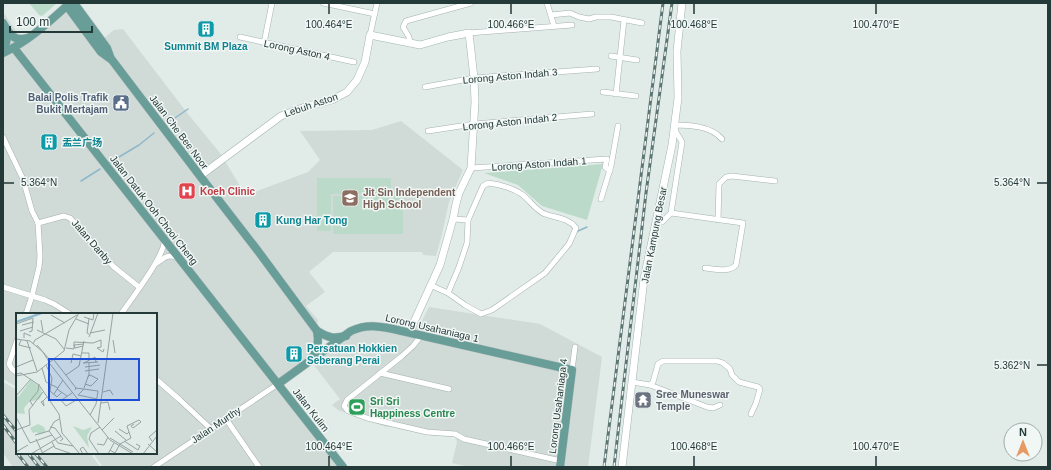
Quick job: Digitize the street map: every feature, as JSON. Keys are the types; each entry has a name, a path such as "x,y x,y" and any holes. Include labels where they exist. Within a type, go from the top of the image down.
{"main road":[{"path":"3,53 14,48 32,36 71,4"},
{"name":"Jalan Che Bee Noor","path":"71,4 107,48 112,60 258,251 317,331"},
{"path":"5,26 10,34 16,39 24,39 32,36"},
{"path":"3,50 7,43 5,26"},
{"name":"Jalan Datuk Ooh Chooi Cheng","path":"14,48 278,384"},
{"name":"Lorong Usahaniaga 1","path":"278,384 358,328 372,326 378,326 572,370"},
{"path":"317,331 332,338 346,336"},
{"path":"308,362 317,348 317,331"},
{"name":"Lorong Usahaniaga 4","path":"561,464 572,370"},
{"name":"Jalan Kulim","path":"278,384 340,466"}],"street":[{"path":"264,43 272,3"},
{"path":"323,3 375,14"},
{"name":"Lebuh Aston","path":"200,176 281,116 305,107 332,100 347,92 357,80 365,62 377,3"},
{"path":"410,43 409,37 403,27 406,21 471,3"},
{"path":"547,3 554,26"},
{"name":"Jalan Kampung Besar","path":"622,467 644,279 672,145 678,98 677,51 682,3"},
{"path":"551,15 570,13 589,19 606,16 642,23"},
{"path":"616,94 624,20"},
{"path":"370,35 420,46 448,37 469,33 572,25"},
{"path":"409,333 440,265 459,194 471,168 475,102 469,33"},
{"name":"Lorong Aston 4","path":"240,37 354,62"},
{"path":"611,56 637,60"},
{"name":"Lorong Aston Indah 3","path":"425,86 474,78 597,69"},
{"path":"603,92 636,96"},
{"name":"Lorong Aston Indah 2","path":"428,131 474,124 592,114"},
{"path":"656,223 662,222 671,213 682,142 674,125 699,126 718,135 722,140"},
{"path":"601,199 610,170 618,126"},
{"path":"3,137 23,179 32,211 38,223 40,267 26,313"},
{"name":"Lorong Aston Indah 1","path":"471,168 607,159 605,167 610,170"},
{"path":"718,220 719,184 726,177 732,176 775,181"},
{"path":"430,285 448,293 481,314 492,310 545,272 569,244 576,228 568,221 544,214 522,194 503,186 488,183 483,186 468,220 467,243 448,293"},
{"path":"671,213 743,222 736,265 728,270 705,268"},
{"name":"Jalan Danby","path":"38,223 64,216 70,218 114,267 139,287"},
{"path":"453,219 468,220"},
{"path":"122,313 156,264 164,246 164,239"},
{"path":"156,264 163,258 170,256 174,256 180,260"},
{"path":"3,287 54,304 68,313"},
{"path":"421,336 402,356 347,400 344,406 348,411 367,418 427,432 455,434 464,439 561,464"},
{"path":"16,343 9,364 16,372"},
{"name":"Lorong Usahaniaga 4","path":"572,370 575,347"},
{"path":"650,385 653,382 658,364 663,361 718,361 730,369 732,375 739,382 758,387 760,389 751,414"},
{"path":"380,373 449,389"},
{"path":"157,380 211,429"},
{"path":"632,382 650,385 708,408 713,408 720,405"},
{"name":"Jalan Murthy","path":"154,467 278,384"},
{"path":"226,419 259,467"}],"shaded area":[{"path":"68,3 103,39 114,30 123,29 220,153 245,194 308,172 320,160 300,131 372,130 401,121 463,170 449,202 436,256 423,255 422,252 333,252 309,272 325,292 306,306 318,320 315,331 314,353 278,388 339,467 103,467 94,454 157,454 157,313 16,313 16,386 3,379 3,12 20,37 25,38"},
{"path":"429,307 540,324 602,357 588,467 470,467 452,463 457,442 455,437 427,435 386,427 338,410 332,405 340,399 313,364 369,322 404,324 419,327"},
{"path":"3,382 16,389 16,454 91,454 100,467 13,467 3,453"}],"green space":[{"path":"29,3 57,3 42,16 39,15"},
{"path":"603,164 587,220 542,206 518,185 484,173"},
{"path":"317,178 391,178 391,194 331,194 331,231 317,231"},
{"path":"403,195 403,234 333,234 333,196"}],"waterway":[{"path":"169,122 188,109"},
{"path":"109,163 139,145 154,133"},
{"path":"81,181 100,169"},
{"path":"576,233 587,227"}],"railway":[{"path":"604,467 663,3"},
{"path":"614,467 646,193 672,3"},
{"path":"3,415 16,431"},
{"path":"3,425 16,443"},
{"path":"18,454 28,467"},
{"path":"29,454 39,467"},
{"path":"36,454 47,467"}],"place":[{"name":"Summit BM Plaza","path":"206,29"},
{"name":"Balai Polis Trafik Bukit Mertajam","path":"121,103"},
{"name":"盂兰广场","path":"49,142"},
{"name":"Koeh Clinic","path":"187,191"},
{"name":"Jit Sin Independent High School","path":"350,198"},
{"name":"Kung Har Tong","path":"263,220"},
{"name":"Persatuan Hokkien Seberang Perai","path":"294,354"},
{"name":"Sree Muneswar Temple","path":"643,400"},
{"name":"Sri Sri Happiness Centre","path":"357,407"}]}
